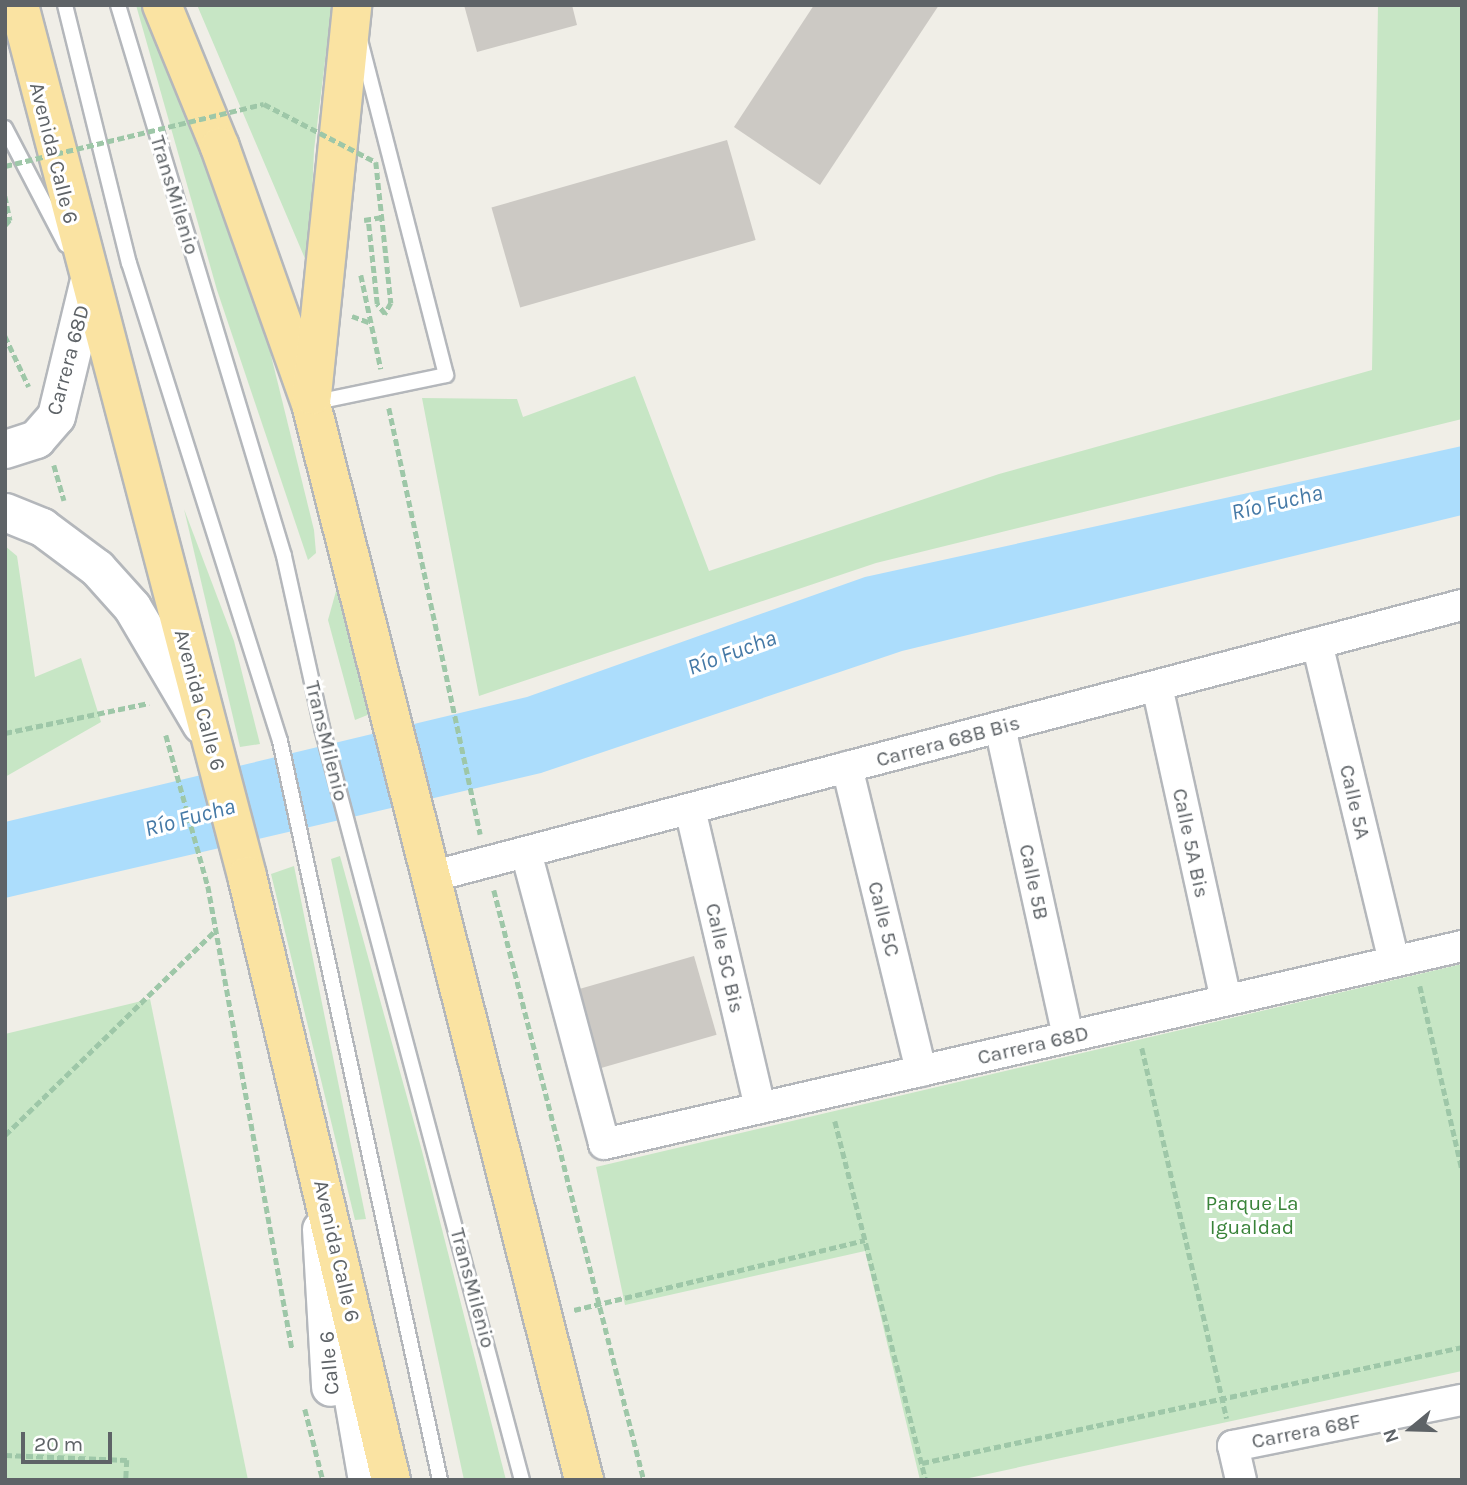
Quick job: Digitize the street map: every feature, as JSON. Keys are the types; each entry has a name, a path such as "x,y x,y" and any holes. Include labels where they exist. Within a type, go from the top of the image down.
{"highway":[{"name":"Avenida Calle 6","path":"19,5 88,284 247,876 391,1480"},
{"path":"162,5 230,172 311,404 393,713 584,1480"},
{"path":"311,404 352,8"}],"street":[{"name":"Carrera 68D","path":"5,449 45,433 60,403 88,284"},
{"path":"5,512 80,553 132,607 213,744"},
{"name":"Carrera 68B Bis","path":"434,876 1462,605"},
{"name":"Calle 5A","path":"1317,643 1403,959"},
{"name":"Calle 5A Bis","path":"1157,686 1226,1000"},
{"name":"Calle 5B","path":"1000,727 1068,1037"},
{"name":"Calle 5C","path":"847,768 921,1071"},
{"name":"Calle 5C Bis","path":"690,808 760,1108"},
{"name":"Carrera 68D","path":"526,852 604,1144 1462,946"},
{"name":"Calle 6","path":"320,1175 327,1365 347,1480"},
{"name":"Calle 6","path":"320,1175 367,1480"},
{"name":"Carrera 68F","path":"1233,1446 1462,1400"},
{"path":"1233,1446 1241,1480"}],"lane":[{"path":"65,5 129,263 280,741 310,860 440,1480"},
{"name":"TransMilenio","path":"118,5 284,556 322,728 522,1480"},
{"path":"311,404 446,375 352,8"},
{"path":"5,128 88,284"}],"path":[{"path":"5,166 264,104 376,162 391,303 385,314 377,304 368,220"},
{"path":"5,196 10,220 5,226"},
{"path":"358,261 476,815 643,1480"},
{"path":"5,336 45,433 80,553"},
{"path":"5,733 153,702"},
{"path":"173,753 208,886 295,1360"},
{"path":"5,1135 215,931"},
{"path":"1403,959 1462,1170"},
{"path":"1136,1021 1233,1446"},
{"path":"828,1092 926,1480"},
{"path":"544,1318 865,1240"},
{"path":"922,1463 1462,1347"},
{"path":"303,1398 323,1480"},
{"path":"5,1455 127,1460 126,1480"}],"green space":[{"path":"136,5 148,5 250,270 314,530 316,553 308,560 217,290"},
{"path":"197,5 332,5 314,150 309,268"},
{"path":"1378,5 1462,5 1462,419 876,563 479,696 422,398 517,399 523,417 635,376 709,571 999,474 1372,370"},
{"path":"184,509 234,641 260,744 240,747"},
{"path":"5,546 17,556 35,677 81,658 101,722 5,777"},
{"path":"338,584 370,714 355,720 328,620"},
{"path":"340,856 422,1151 506,1480 464,1480 331,859"},
{"path":"294,866 366,1219 355,1220 271,874"},
{"name":"Parque La Igualdad","path":"1462,964 1462,1371 960,1480 920,1480 865,1251 625,1305 596,1167"},
{"path":"150,999 248,1480 5,1480 5,1034"}],"water":[{"name":"Río Fucha","path":"1462,446 1462,515 902,651 541,773 5,898 5,822 527,697 865,577"}],"building":[{"path":"464,5 572,5 577,25 477,52"},
{"path":"814,5 939,5 820,185 734,127"},
{"path":"727,140 756,240 520,308 491,208"},
{"path":"694,956 717,1035 599,1068 577,990"}]}
